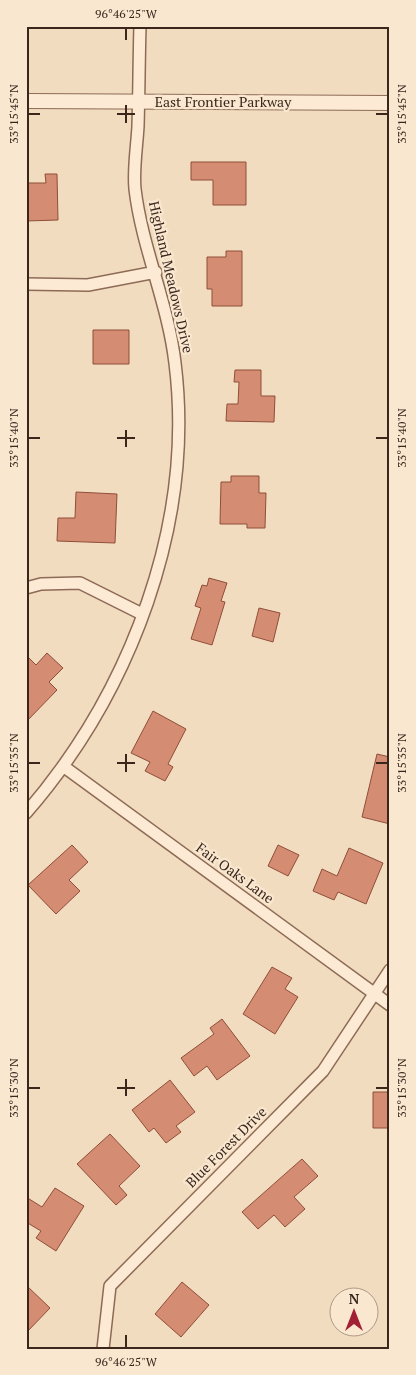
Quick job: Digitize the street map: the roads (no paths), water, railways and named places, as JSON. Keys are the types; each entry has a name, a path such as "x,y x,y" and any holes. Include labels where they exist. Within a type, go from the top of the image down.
{"street":[{"name":"Highland Meadows Drive","path":"26,813 92,725 108,694 142,614 164,546 174,492 178,450 175,364 167,315 156,272 143,233 135,187 140,26"},
{"name":"East Frontier Parkway","path":"26,101 390,103"},
{"path":"26,284 88,285 156,272"},
{"path":"26,588 41,584 80,583 142,614"},
{"name":"Fair Oaks Lane","path":"63,766 390,1005"},
{"name":"Blue Forest Drive","path":"103,1349 110,1286 323,1071 390,970"}]}
